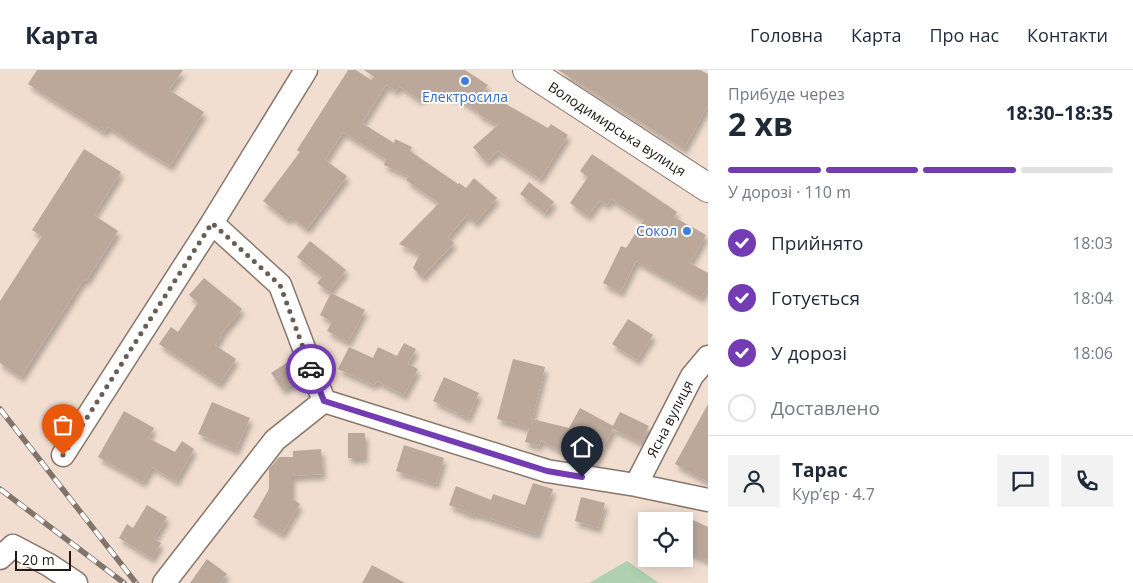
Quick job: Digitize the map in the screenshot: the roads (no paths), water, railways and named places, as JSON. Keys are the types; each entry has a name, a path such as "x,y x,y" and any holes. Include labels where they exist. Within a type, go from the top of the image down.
{"main road":[{"name":"Володимирська вулиця","path":"527,70 708,188"}],"street":[{"path":"63,455 212,223 306,70"},
{"path":"212,223 280,285 324,401"},
{"name":"Ясна вулиця","path":"636,485 692,376 708,357"},
{"path":"324,401 547,471 636,485 708,500"},
{"path":"164,583 275,440 324,401"},
{"path":"7,552 49,565 76,583"}],"railway":[{"path":"0,409 136,583"},
{"path":"0,489 124,583"}],"place":[{"name":"Електросила","path":"465,81"},
{"name":"Сокол","path":"687,231"}]}
